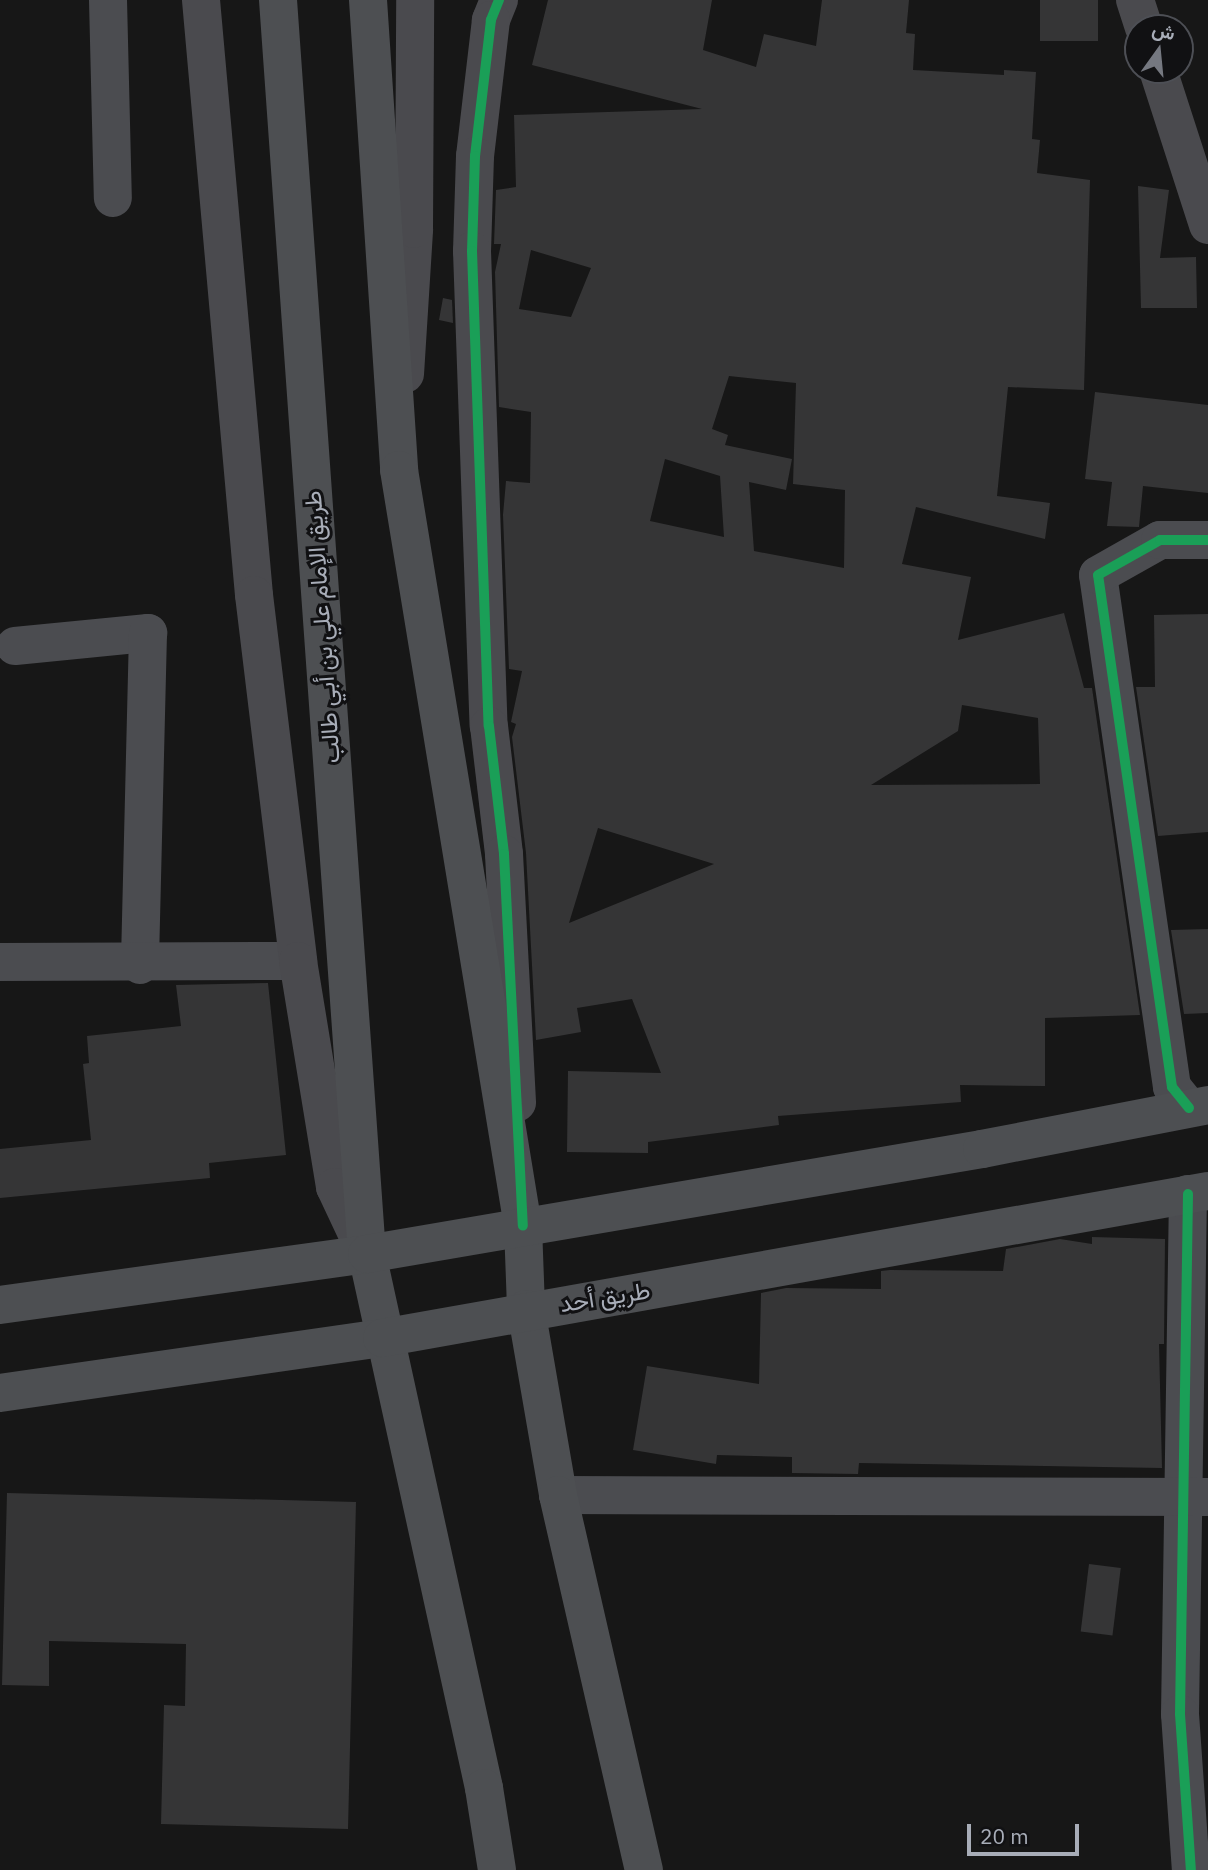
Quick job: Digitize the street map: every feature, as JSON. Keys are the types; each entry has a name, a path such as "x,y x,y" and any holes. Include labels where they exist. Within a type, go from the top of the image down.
{"main road":[{"path":"201,0 254,595 298,961 335,1187 367,1254"},
{"name":"طريق الإمام علي بن أبي طالب","path":"278,0 367,1254 382,1338 484,1788 497,1870"},
{"path":"368,0 399,470 523,1226"},
{"path":"399,470 414,229 415,0"},
{"path":"499,0 491,19 475,156 472,251 490,740 504,853 526,1309 558,1495 644,1870"},
{"path":"1163,84 1208,225"},
{"path":"0,1305 367,1254 982,1149 1199,1106"},
{"name":"طريق أحد","path":"0,1393 382,1338 526,1309 793,1268 1198,1192"}],"street":[{"path":"108,0 113,198"},
{"path":"1199,1106 1172,1087 1098,575 1160,540 1208,540"},
{"path":"15,646 148,633 139,965"},
{"path":"0,962 139,965 298,961"},
{"path":"1191,1870 1198,1192"},
{"path":"558,1495 1196,1496"}],"building":[{"path":"548,0 712,0 703,50 756,67 764,34 816,46 822,0 909,0 906,33 915,34 913,70 1004,75 1004,70 1036,72 1032,139 1040,140 1037,173 1090,180 1084,390 1008,387 997,496 1050,503 1045,539 916,507 902,564 971,577 958,640 1064,613 1084,688 1092,688 1140,1015 1045,1018 1045,1086 960,1085 961,1102 778,1116 779,1125 648,1142 648,1153 567,1152 568,1071 661,1073 632,999 577,1008 581,1032 536,1040 526,853 512,737 516,724 511,722 522,671 509,669 503,515 506,481 530,483 531,412 499,407 495,272 501,244 494,244 496,190 516,187 514,115 702,109 532,65","holes":["531,250 591,268 571,317 519,309","729,376 796,383 793,484 845,490 844,568 754,551 749,482 786,490 792,459 725,445 728,435 712,429","665,459 720,476 724,537 650,521","962,705 1038,718 1040,784 871,785 958,731","598,828 714,864 569,923"]},
{"path":"1040,0 1098,0 1098,41 1040,41"},
{"path":"1138,186 1169,190 1160,258 1196,257 1197,308 1141,308"},
{"path":"443,298 452,300 453,323 439,320"},
{"path":"1095,392 1208,405 1208,493 1143,486 1139,527 1107,526 1112,482 1085,479"},
{"path":"1208,614 1208,832 1158,836 1136,687 1155,687 1154,615"},
{"path":"1208,929 1208,1013 1184,1014 1171,930"},
{"path":"268,983 286,1155 209,1163 210,1178 0,1198 0,1149 91,1140 83,1064 89,1063 87,1036 181,1026 176,985"},
{"path":"1092,1237 1165,1239 1164,1344 1159,1344 1162,1468 859,1463 858,1474 792,1473 792,1457 717,1455 716,1464 633,1450 647,1366 759,1384 761,1293 786,1288 881,1289 881,1271 890,1270 1003,1271 1006,1249 1060,1239 1092,1244"},
{"path":"7,1493 356,1502 348,1829 161,1824 164,1705 185,1706 186,1644 49,1641 49,1686 2,1685"},
{"path":"1089,1564 1121,1568 1112,1635 1081,1631"}],"cycle path":[{"path":"499,0 491,20 475,156 472,251 489,726 504,854 523,1226"},
{"path":"1189,1108 1172,1087 1098,575 1160,540 1208,540"},
{"path":"1188,1194 1180,1714 1191,1870"}]}
